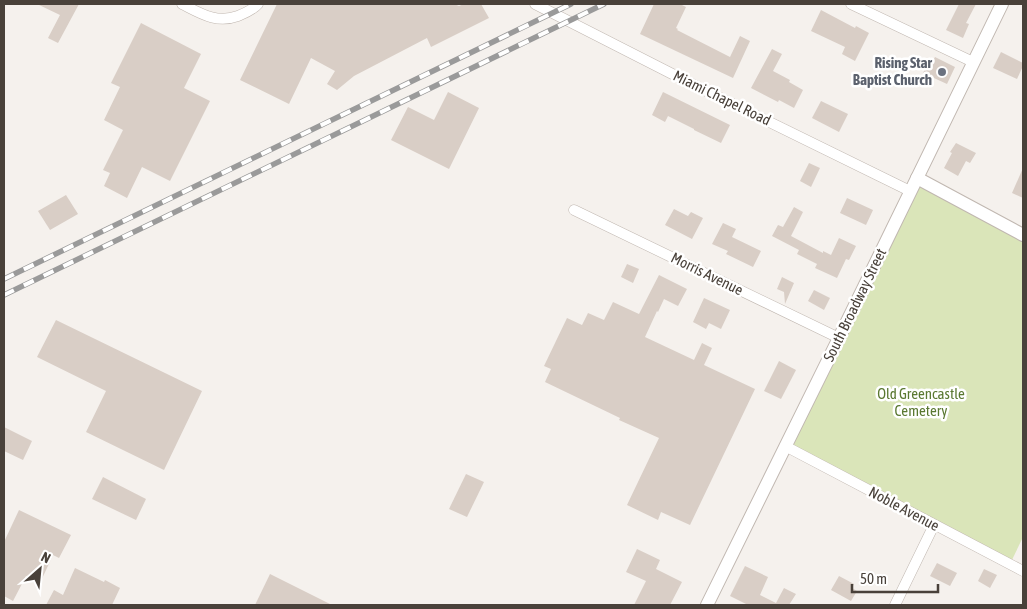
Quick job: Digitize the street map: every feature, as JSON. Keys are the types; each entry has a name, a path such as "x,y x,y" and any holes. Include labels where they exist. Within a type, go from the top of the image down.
{"street":[{"path":"182,4 222,20 244,14 258,4"},
{"name":"Miami Chapel Road","path":"535,4 690,83 910,191"},
{"path":"850,4 973,62"},
{"name":"South Broadway Street","path":"707,605 1002,4"},
{"path":"917,178 1023,235"},
{"name":"Morris Avenue","path":"574,210 839,338"},
{"name":"Noble Avenue","path":"785,446 1023,571"},
{"path":"895,605 934,525"}],"green space":[{"name":"Old Greencastle Cemetery","path":"917,178 1023,235 1023,537 1010,564 785,446"}],"building":[{"path":"37,4 79,4 58,43 48,38 60,15"},
{"path":"277,4 454,4 459,6 464,4 481,4 489,18 431,47 427,38 354,76 337,90 327,84 335,71 311,58 289,104 240,80"},
{"path":"654,4 680,4 686,7 676,28 677,30 730,57 740,36 750,41 733,78 640,34"},
{"path":"959,4 976,4 966,23 969,24 963,38 946,30"},
{"path":"821,10 855,28 856,26 869,33 855,61 842,54 845,47 811,31"},
{"path":"141,23 201,54 184,88 210,101 170,181 142,167 127,198 104,186 110,173 103,170 123,130 104,120 120,87 111,83"},
{"path":"772,49 782,54 773,71 803,90 794,108 751,88"},
{"path":"1001,52 1023,63 1017,79 993,68"},
{"path":"935,57 955,67 947,84 923,73 927,65 930,66"},
{"path":"448,92 479,108 449,169 391,140 408,107 434,120"},
{"path":"663,92 730,125 721,143 668,116 665,122 652,115"},
{"path":"821,101 848,114 839,132 812,118"},
{"path":"956,143 976,153 970,163 966,161 958,176 944,168 952,153 950,152"},
{"path":"809,163 820,168 811,187 800,181"},
{"path":"1023,168 1023,198 1012,193"},
{"path":"66,195 78,214 50,230 38,211"},
{"path":"847,198 873,210 866,225 840,213"},
{"path":"794,207 803,212 791,236 823,253 823,251 831,255 839,238 856,246 849,260 846,259 837,278 815,268 817,264 797,254 799,250 772,236 778,225 783,227"},
{"path":"674,209 688,216 691,212 703,218 692,239 665,225"},
{"path":"723,223 736,229 732,237 761,251 753,267 726,254 728,251 712,244"},
{"path":"627,264 639,269 633,283 621,277"},
{"path":"659,275 687,289 678,306 664,299 645,337 694,360 702,343 712,348 704,365 755,389 690,525 661,512 658,520 627,505 659,438 545,382 551,369 544,366 567,318 582,325 588,313 604,320 613,302 639,314"},
{"path":"782,277 794,283 785,304 784,292 777,289"},
{"path":"814,290 830,298 824,310 808,301"},
{"path":"704,298 730,310 721,329 709,323 706,329 693,322"},
{"path":"56,320 202,391 164,470 86,432 106,391 37,357"},
{"path":"779,361 796,370 781,399 764,391"},
{"path":"4,427 32,441 23,460 4,451"},
{"path":"466,474 484,482 467,517 449,509"},
{"path":"103,477 146,499 136,520 92,499"},
{"path":"19,510 71,535 59,558 53,555 40,583 26,576 13,601 4,596 4,542"},
{"path":"637,549 660,560 656,569 682,582 670,605 634,605 646,581 626,572"},
{"path":"937,563 957,573 950,586 930,576"},
{"path":"745,566 768,577 760,595 776,603 784,588 796,594 789,605 748,605 730,596"},
{"path":"75,568 120,588 112,605 46,605 54,590 63,595"},
{"path":"984,569 997,575 990,588 978,581"},
{"path":"270,574 332,605 255,605"},
{"path":"839,576 854,584 852,588 857,591 851,601 831,590"}],"railway":[{"path":"4,279 571,4"},
{"path":"4,295 604,4"}],"place":[{"name":"Rising Star Baptist Church","path":"942,72"}]}
